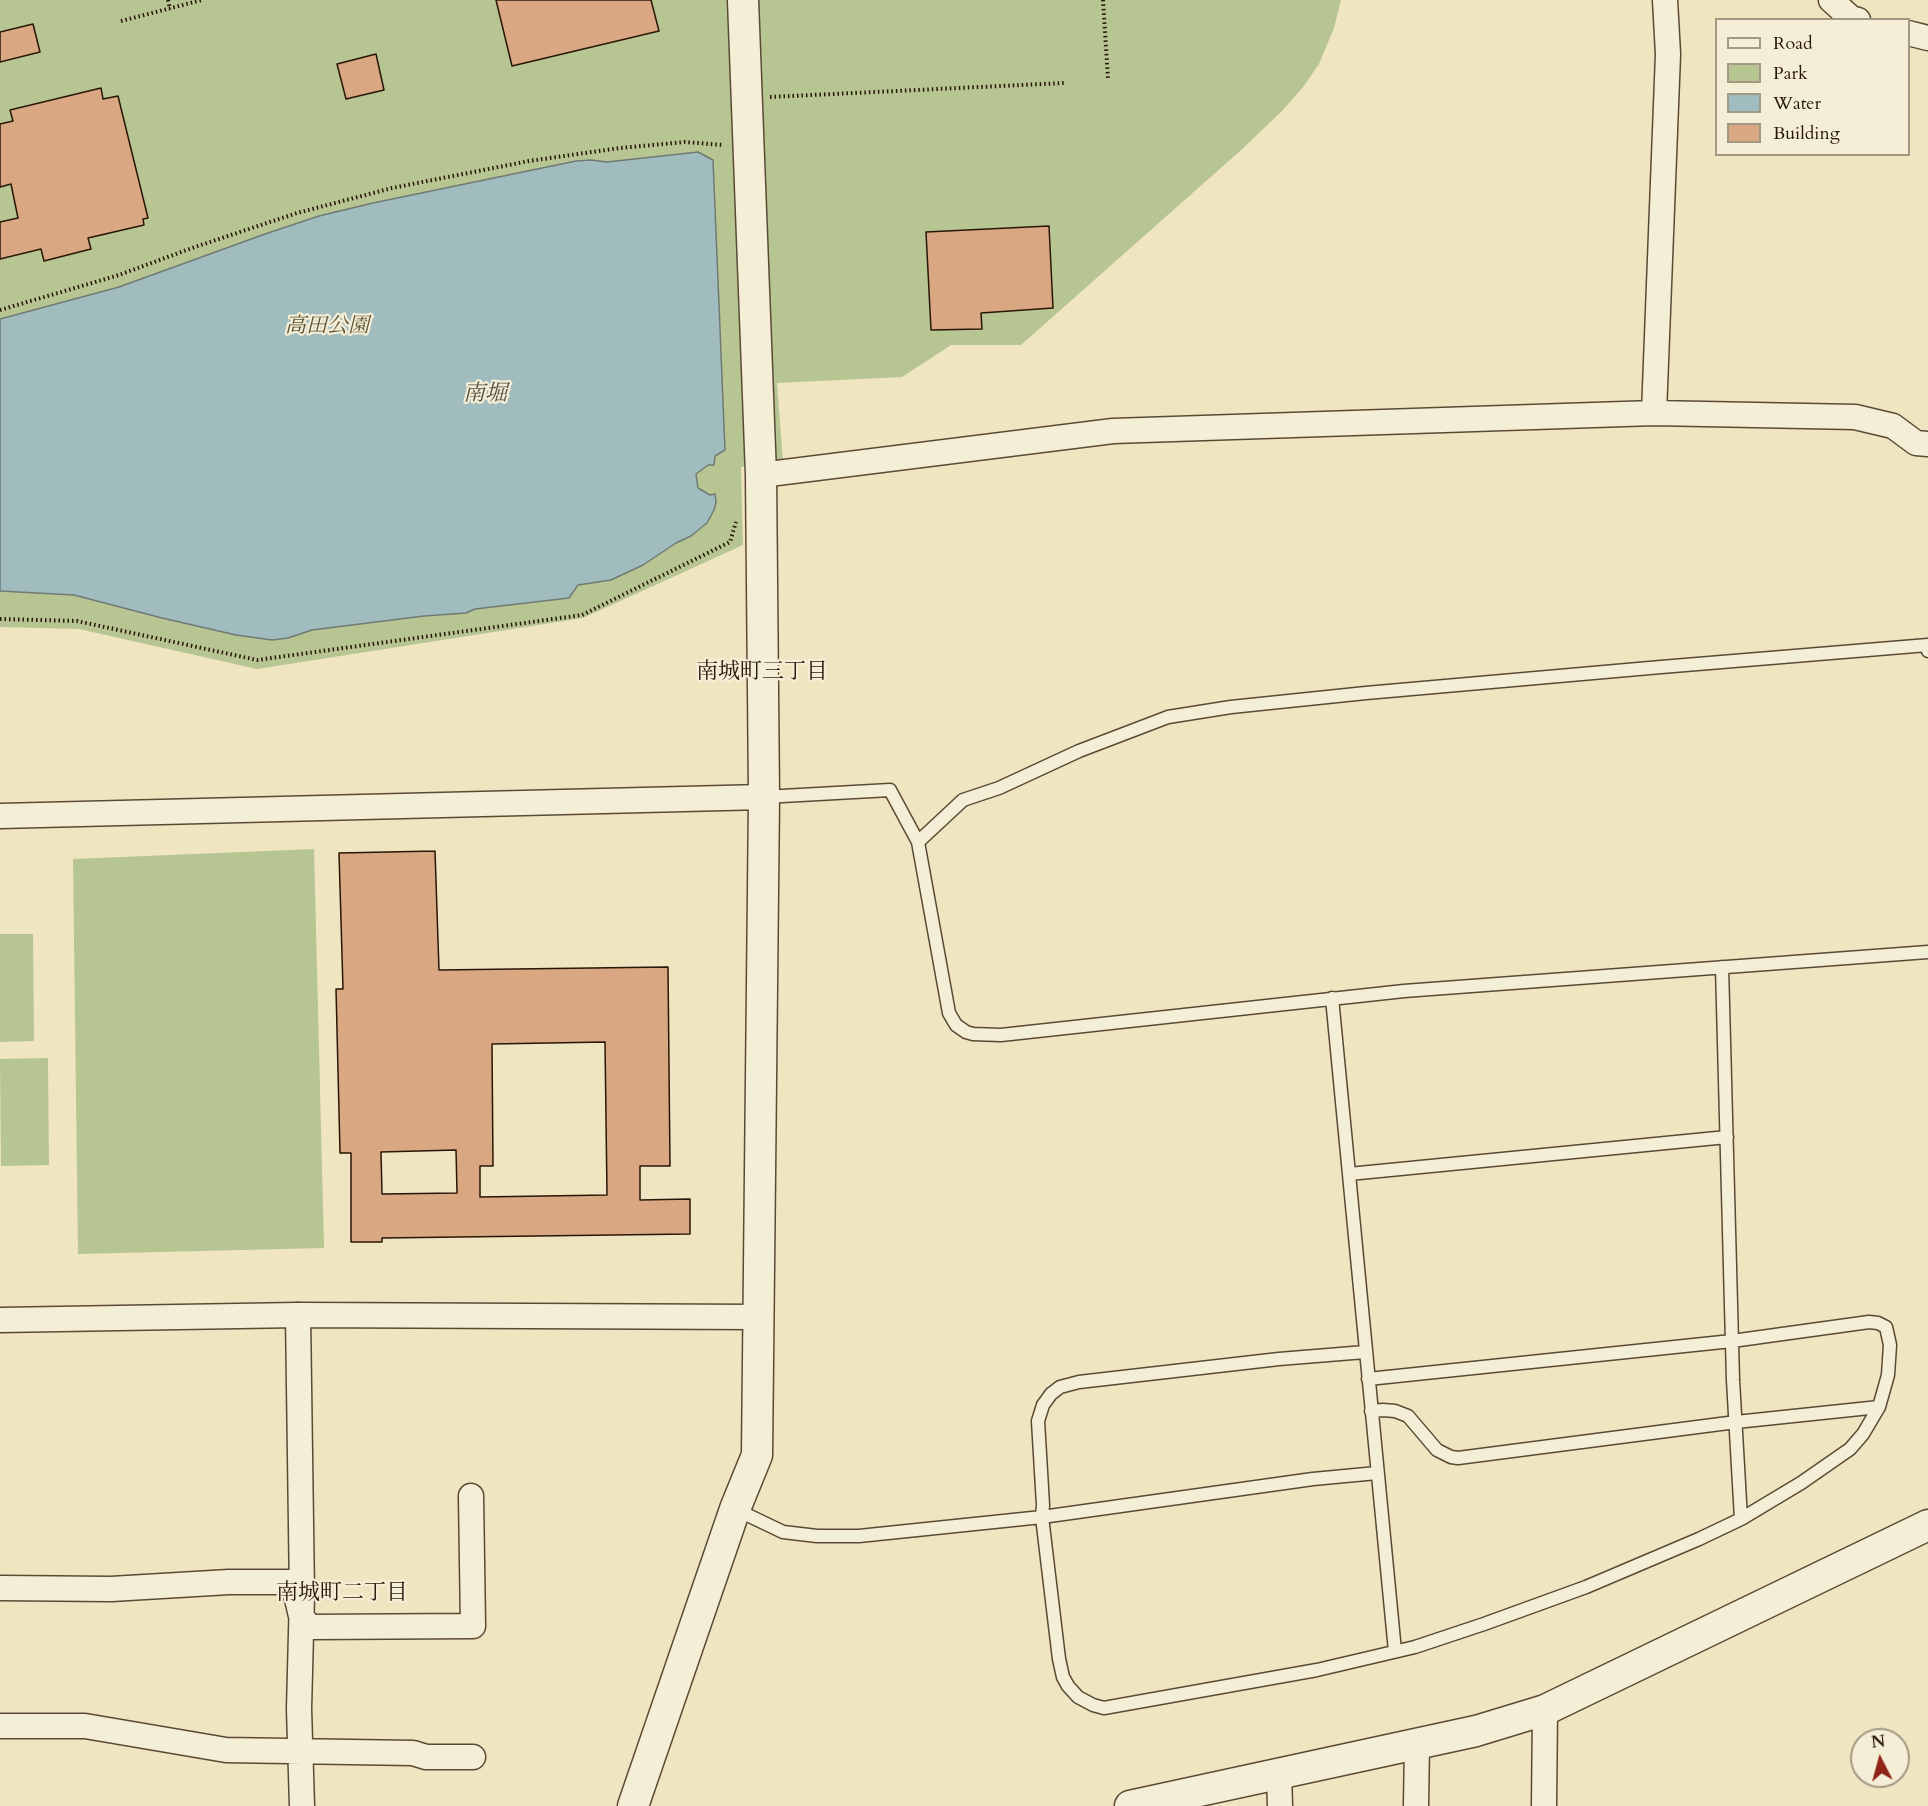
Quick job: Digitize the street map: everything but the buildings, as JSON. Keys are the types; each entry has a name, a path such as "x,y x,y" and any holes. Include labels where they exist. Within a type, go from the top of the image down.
{"street":[{"path":"633,1806 735,1509 757,1455 764,797 761,475 743,0"},
{"path":"1654,413 1668,54 1665,0"},
{"path":"1910,34 1928,38"},
{"path":"761,475 1113,431 1654,413 1855,417 1893,426 1916,443 1928,444"},
{"path":"0,816 764,797"},
{"path":"0,1320 298,1315 759,1317"},
{"path":"298,1315 301,1616 299,1709 302,1806"},
{"path":"0,1588 111,1589 229,1582 293,1582 301,1616 310,1627 473,1626 471,1496"},
{"path":"1130,1806 1476,1731 1545,1710 1928,1525"},
{"path":"1544,1806 1545,1710"},
{"path":"0,1726 85,1726 226,1750 413,1753 426,1757 473,1757"},
{"path":"1416,1806 1417,1743"},
{"path":"1280,1772 1280,1806"}],"lane":[{"path":"918,842 963,800 999,788 1078,751 1168,717 1232,707 1355,694 1661,667 1928,645 1928,651"},
{"path":"764,797 890,790 918,842 949,1013 956,1025 966,1032 1001,1035 1332,998 1466,986 1928,952"},
{"path":"1722,967 1732,1341 1741,1519"},
{"path":"1332,998 1395,1651"},
{"path":"1349,1174 1727,1137"},
{"path":"1365,1352 1079,1382 1060,1387 1051,1394 1043,1405 1038,1421 1042,1517 1059,1659 1063,1677 1078,1697 1093,1705 1116,1706 1317,1670 1441,1639 1586,1587 1741,1519 1801,1483 1850,1449 1863,1434 1879,1407 1890,1360 1888,1333 1882,1324 1869,1322 1732,1341 1368,1379"},
{"path":"1371,1411 1383,1410 1408,1416 1437,1450 1458,1458 1736,1422 1879,1407"},
{"path":"735,1509 783,1532 817,1536 859,1536 1042,1517 1313,1479 1377,1473"}],"path":[{"path":"168,0 170,9"},
{"path":"121,21 202,0"},
{"path":"1103,0 1108,79"},
{"path":"767,98 1064,82"},
{"path":"0,310 119,275 297,213 392,188 529,161 620,148 685,142 723,145"},
{"path":"0,619 77,621 257,660 582,615 730,542 739,513"}],"green space":[{"name":"高田公園","path":"0,0 1341,0 1334,28 1319,64 1282,111 1021,345 951,345 902,377 777,383 783,462 741,467 743,545 583,618 257,669 79,629 0,627"},
{"path":"314,849 324,1248 78,1254 73,859"},
{"path":"0,934 33,934 34,1041 0,1042"},
{"path":"48,1058 49,1165 1,1166 0,1059"}],"water":[{"name":"南堀","path":"698,152 713,160 725,450 715,456 714,465 708,465 696,474 698,488 710,495 715,494 716,502 707,523 691,536 643,565 611,580 578,585 569,598 475,609 466,613 312,630 288,638 272,640 236,635 74,595 0,591 0,319 119,287 319,216 373,203 576,161 607,162"}],"district":[{"name":"南城町三丁目","path":"762,673"},
{"name":"南城町二丁目","path":"342,1594"}]}
